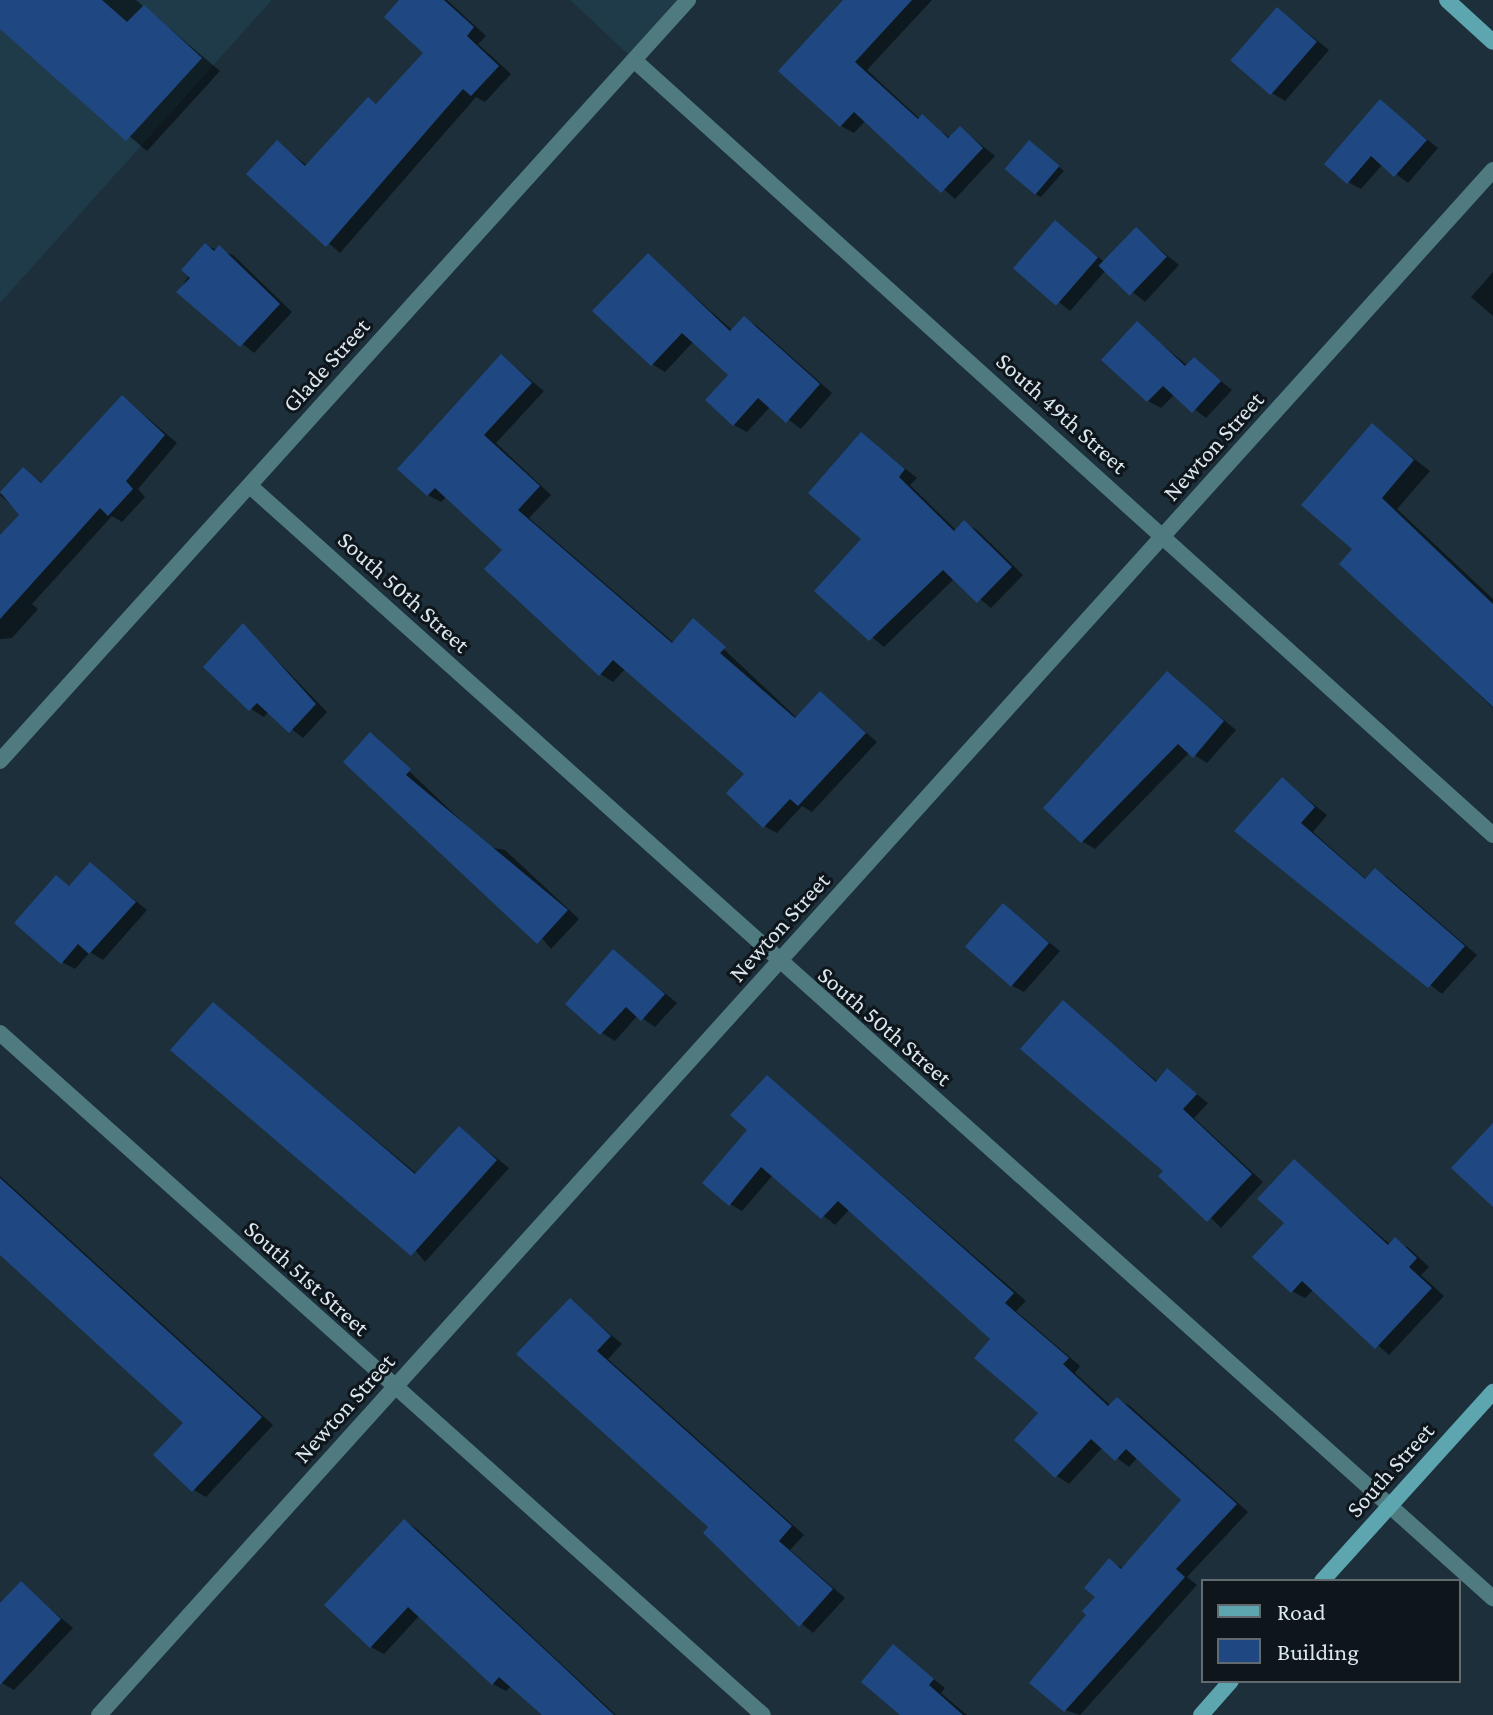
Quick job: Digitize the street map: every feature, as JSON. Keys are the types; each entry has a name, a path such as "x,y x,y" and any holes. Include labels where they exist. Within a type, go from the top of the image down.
{"main road":[{"path":"1447,0 1493,42"},
{"name":"South Street","path":"1324,1579 1493,1392"},
{"path":"1201,1715 1229,1683"}],"street":[{"name":"Glade Street","path":"0,761 688,0"},
{"name":"South 49th Street","path":"634,60 1493,835"},
{"name":"Newton Street","path":"99,1715 1493,170"},
{"name":"South 50th Street","path":"250,486 778,963 1391,1504 1493,1598"},
{"name":"South 51st Street","path":"0,1033 393,1389 763,1715"}],"shaded area":[{"path":"0,0 272,0 0,303"},
{"path":"570,0 688,0 634,60"}],"building":[{"path":"0,0 102,0 127,22 144,5 202,58 126,141 0,29"},
{"path":"399,0 444,0 474,27 467,36 499,66 471,96 463,89 326,247 246,174 277,140 305,166 368,97 376,104 423,53 384,17"},
{"path":"843,0 912,0 855,62 918,119 922,114 948,138 960,126 983,148 941,193 854,112 840,127 778,71"},
{"path":"1277,7 1317,42 1270,95 1230,61"},
{"path":"1380,99 1427,140 1394,177 1371,156 1347,184 1324,164"},
{"path":"1029,140 1060,166 1035,195 1005,169"},
{"path":"1055,220 1098,257 1056,306 1013,268"},
{"path":"1136,227 1167,257 1129,296 1098,266"},
{"path":"205,243 214,251 219,245 280,304 240,347 176,292 190,278 181,270"},
{"path":"648,253 730,331 744,316 820,384 786,423 758,398 733,426 705,400 728,375 682,333 651,366 592,311"},
{"path":"1137,321 1185,366 1194,357 1221,381 1192,413 1163,386 1147,402 1101,360"},
{"path":"501,354 532,383 484,435 540,486 518,510 672,643 693,618 726,647 720,653 795,718 820,691 866,733 798,806 790,799 763,828 726,793 744,774 613,660 599,676 484,569 502,550 435,488 427,496 397,469"},
{"path":"122,395 165,435 126,481 133,489 108,516 100,508 0,619 0,535 19,515 0,492 23,467 41,483"},
{"path":"1372,423 1414,460 1382,498 1493,604 1493,707 1339,564 1352,549 1301,505"},
{"path":"861,432 905,469 899,477 954,531 964,520 1012,567 977,603 943,570 869,641 814,591 861,539 808,493"},
{"path":"243,623 316,704 289,733 257,703 249,711 203,667"},
{"path":"1167,671 1224,721 1193,758 1178,744 1081,843 1043,808"},
{"path":"370,732 411,769 406,775 568,910 537,944 343,762"},
{"path":"1282,777 1315,807 1301,823 1365,879 1375,868 1465,946 1428,988 1234,831"},
{"path":"90,862 136,902 89,954 78,944 61,964 14,923 56,875 69,886"},
{"path":"1003,903 1049,943 1011,987 965,947"},
{"path":"613,949 665,994 641,1021 626,1007 600,1035 565,1004"},
{"path":"1063,1000 1156,1082 1167,1068 1197,1094 1183,1109 1252,1174 1207,1222 1158,1176 1163,1171 1020,1049"},
{"path":"213,1002 415,1174 459,1126 497,1160 411,1256 170,1050"},
{"path":"767,1075 1014,1293 1005,1303 1069,1358 1063,1364 1108,1406 1117,1397 1237,1504 1176,1569 1185,1577 1064,1712 1029,1683 1086,1615 1082,1611 1095,1597 1084,1588 1109,1558 1121,1569 1181,1500 1126,1449 1115,1461 1091,1439 1055,1478 1014,1440 1038,1413 974,1358 990,1339 838,1201 821,1219 761,1167 729,1206 702,1183 747,1130 730,1115"},
{"path":"1493,1123 1493,1207 1451,1168"},
{"path":"1294,1159 1388,1245 1395,1237 1417,1258 1409,1267 1432,1288 1375,1349 1302,1281 1291,1293 1252,1257 1284,1223 1257,1199"},
{"path":"0,1178 262,1417 192,1492 153,1455 183,1423 0,1255"},
{"path":"570,1298 611,1336 597,1351 792,1526 779,1541 833,1589 799,1627 703,1533 708,1527 516,1354"},
{"path":"404,1519 614,1715 542,1715 499,1677 492,1685 408,1607 370,1648 324,1605"},
{"path":"21,1581 61,1619 0,1685 0,1603"},
{"path":"893,1644 934,1679 929,1685 963,1715 900,1715 861,1682"}]}
